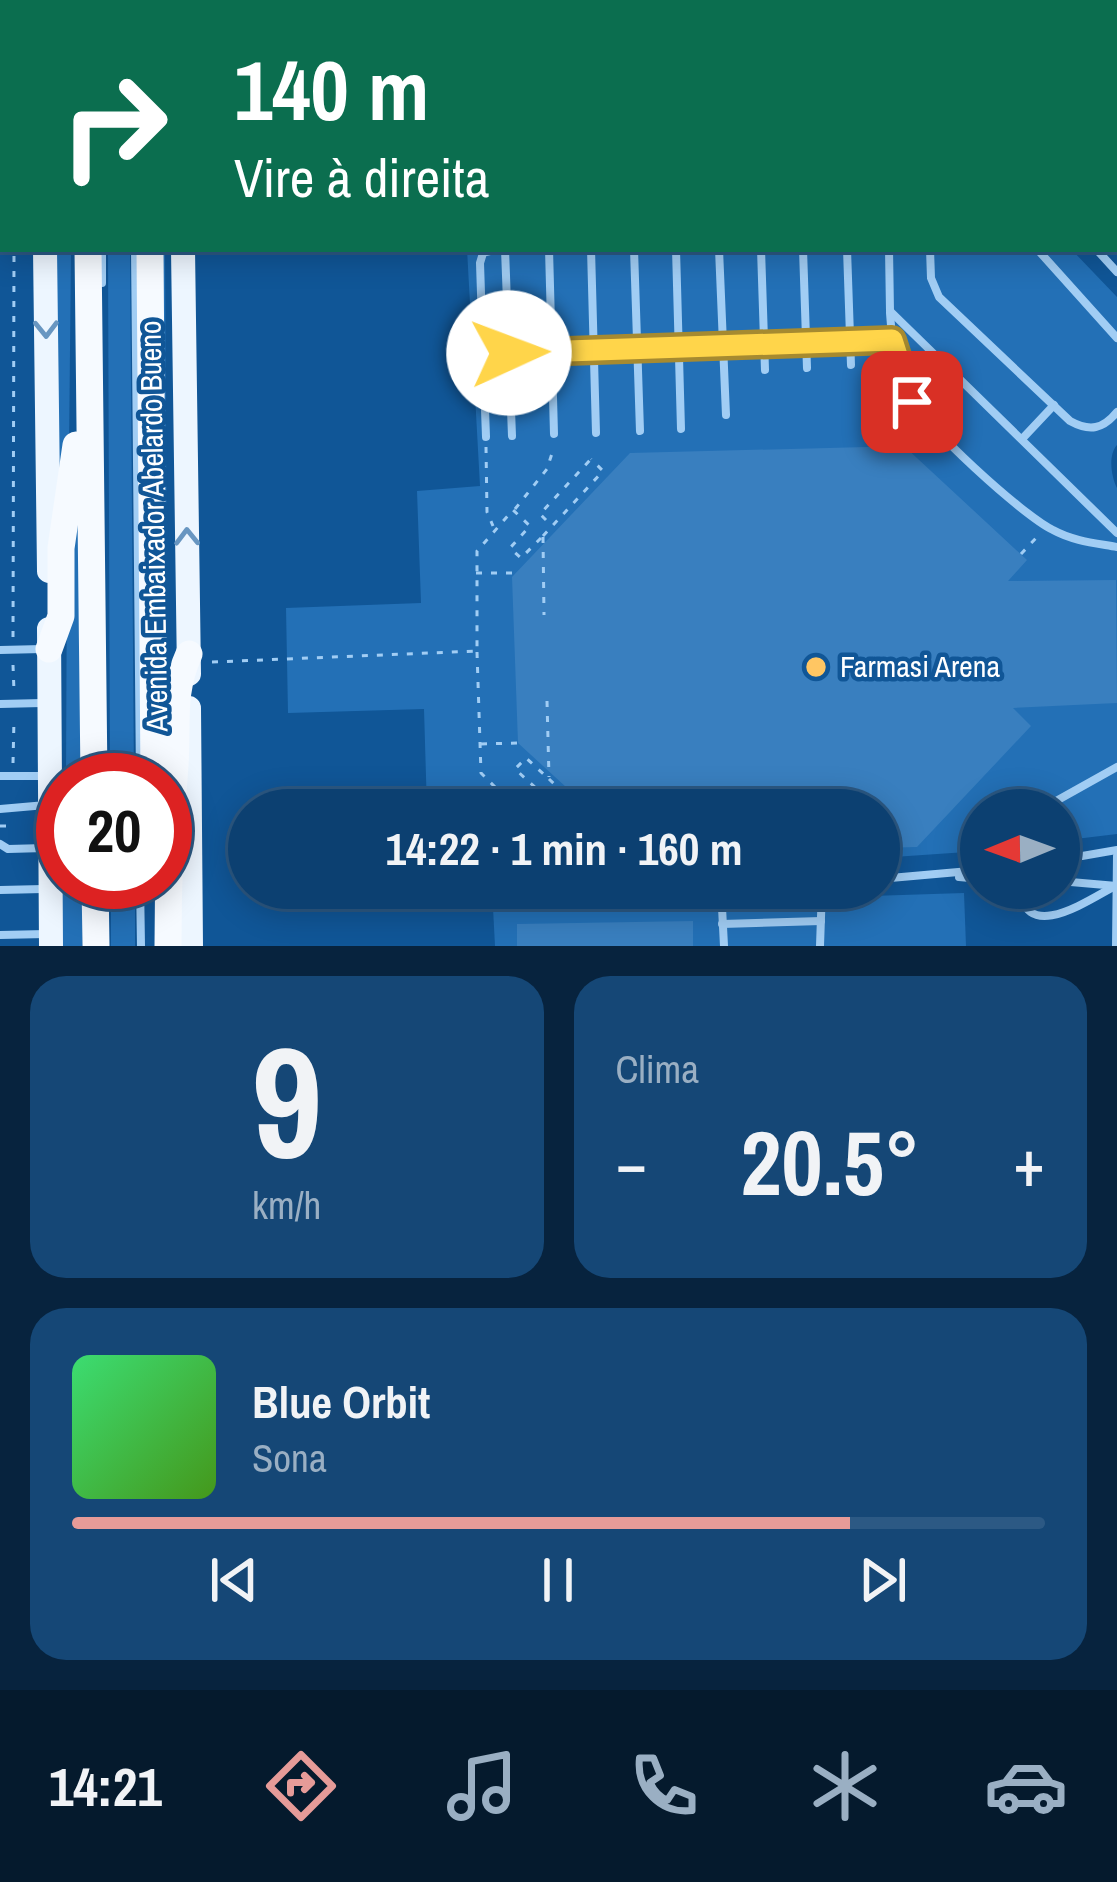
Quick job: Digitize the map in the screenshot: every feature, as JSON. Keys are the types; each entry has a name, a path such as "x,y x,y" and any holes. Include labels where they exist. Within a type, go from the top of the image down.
{"highway":[{"path":"50,649 61,616 61,548 76,448 76,316 86,252"},
{"name":"Avenida Embaixador Abelardo Bueno","path":"86,252 94,753"},
{"name":"Avenida Embaixador Abelardo Bueno","path":"150,252 154,753"},
{"path":"168,946 176,688 196,658"},
{"path":"95,909 96,946"},
{"path":"155,909 156,946"}],"main road":[{"path":"44,252 50,753"},
{"name":"Avenida Embaixador Abelardo Bueno","path":"183,252 196,658 191,946"},
{"path":"51,909 51,940"}],"lane":[{"path":"102,252 102,295"},
{"path":"136,252 140,753"},
{"path":"486,437 480,263 488,252"},
{"path":"501,252 512,436"},
{"path":"549,252 554,434"},
{"path":"591,252 596,433"},
{"path":"634,252 640,431"},
{"path":"676,252 681,429"},
{"path":"719,252 726,415"},
{"path":"761,252 765,370"},
{"path":"803,252 807,368"},
{"path":"847,252 851,365"},
{"path":"889,252 892,340 905,388 921,414 1023,510 1051,530 1117,547"},
{"path":"930,252 931,278 939,296 1054,405 1083,428 1107,424 1117,412"},
{"path":"1040,252 1117,338"},
{"path":"890,311 1116,529"},
{"path":"483,354 892,340"},
{"path":"1022,439 1054,405"},
{"path":"103,526 105,753"},
{"path":"0,650 50,649"},
{"path":"0,704 50,703"},
{"path":"1078,789 1117,767"},
{"path":"0,776 36,776"},
{"path":"5,805 36,805"},
{"path":"3,850 36,849"},
{"path":"1080,857 1117,853 1116,946"},
{"path":"900,877 960,874"},
{"path":"1080,883 1116,886"},
{"path":"1080,904 1116,886"},
{"path":"0,890 36,889"},
{"path":"105,909 106,946"},
{"path":"140,909 141,946"},
{"path":"722,909 724,946"},
{"path":"820,946 821,909"},
{"path":"1030,909 1043,918 1070,909"},
{"path":"722,924 821,921"},
{"path":"0,934 51,940"}],"path":[{"path":"14,252 14,776"},
{"path":"921,414 955,373"},
{"path":"498,789 481,772 477,551 547,469 554,434"},
{"path":"486,437 487,512 495,530"},
{"path":"513,510 530,526 510,548 521,558 603,471 591,460 540,514 546,520"},
{"path":"543,536 544,615"},
{"path":"475,573 515,573"},
{"path":"196,658 477,651"},
{"path":"547,701 549,779"},
{"path":"479,745 518,743"},
{"path":"537,789 515,769 526,758 559,789"},
{"path":"0,826 14,826 5,805"}],"shaded area":[{"path":"55,252 71,252 69,448 59,517"},
{"path":"108,252 130,252 134,753 110,753"},
{"path":"160,252 165,252 168,753"},
{"path":"467,252 1074,252 1117,297 1117,445 1111,466 1117,488 1117,834 1080,838 1080,789 960,789 960,852 900,857 900,789 426,789 424,709 288,713 286,608 421,603 417,491 480,486"},
{"path":"78,492 81,753 66,753 67,563"},
{"path":"960,893 966,946 495,946 493,909 900,909 900,895"},
{"path":"62,909 82,909 82,946 60,946"},
{"path":"111,909 135,909 135,946 111,946"}],"building":[{"name":"Farmasi Arena","path":"904,446 1027,560 1008,581 1116,580 1117,703 1013,708 1031,726 972,789 960,789 960,801 917,847 900,847 900,789 568,789 518,743 512,577 630,453"},
{"path":"693,921 693,946 517,946 517,924"}],"place":[{"name":"Farmasi Arena","path":"816,667"}],"route":[{"path":"509,353 892,340 912,402"}]}
